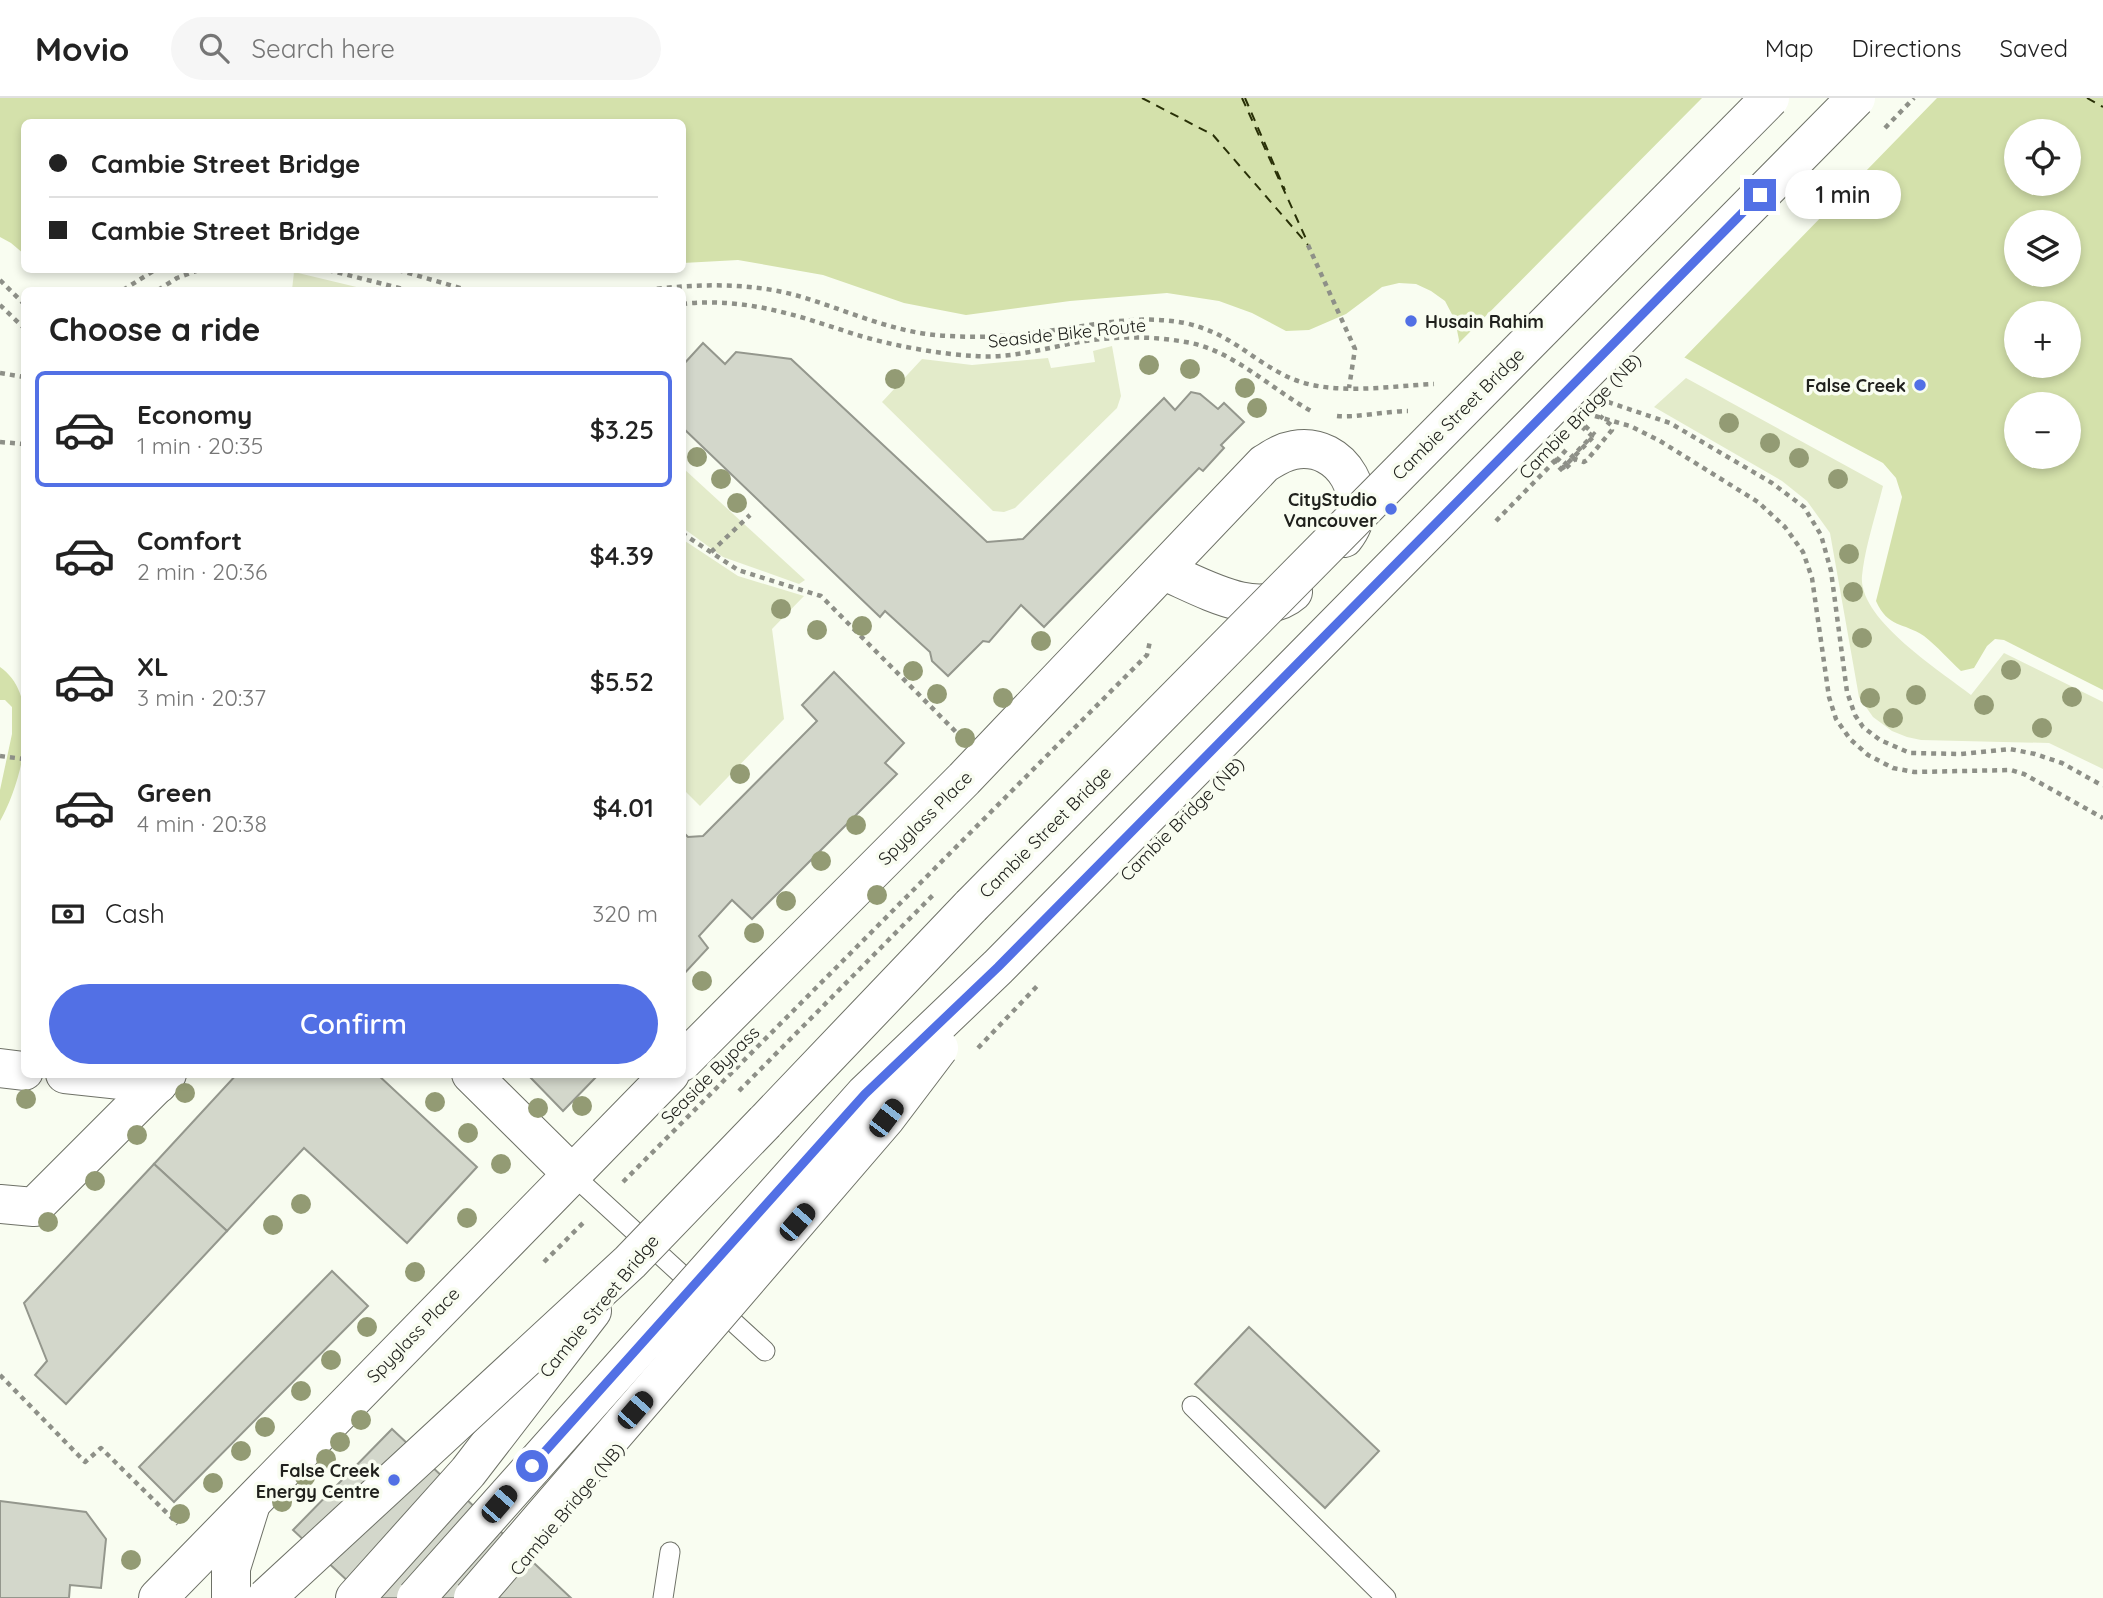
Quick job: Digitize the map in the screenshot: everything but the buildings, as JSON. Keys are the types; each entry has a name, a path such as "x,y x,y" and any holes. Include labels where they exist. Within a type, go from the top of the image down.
{"main road":[{"name":"Cambie Street Bridge","path":"355,1598 468,1472 630,1262 971,906 1770,98"},
{"path":"416,1598 865,1094 998,967 1856,98"},
{"name":"Spyglass Place","path":"686,1058 964,779 1264,464 1279,454 1313,450 1330,456 1351,478 1357,505 1355,518 1347,534 1290,595 1274,603 1239,601 1164,571"},
{"path":"473,1598 886,1118 998,967"},
{"path":"0,1068 21,1071"},
{"path":"143,1078 163,1079"},
{"path":"475,1078 572,1174"},
{"name":"Spyglass Place","path":"158,1598 666,1078"},
{"path":"0,1204 34,1207 163,1079"},
{"path":"266,1598 630,1262"},
{"path":"232,1598 230,1568 253,1499"}],"lane":[{"path":"572,1174 765,1351"},
{"path":"1192,1406 1386,1598"},
{"path":"663,1598 670,1552"}],"path":[{"path":"1885,128 1914,98"},
{"path":"1308,245 1355,349 1349,388"},
{"path":"128,287 150,273"},
{"path":"163,287 191,273"},
{"path":"340,273 395,287"},
{"path":"408,273 457,287"},
{"path":"0,279 21,300"},
{"path":"678,287 757,287 803,297 876,322 945,336 1002,337 1115,320 1159,319 1214,332 1282,374 1305,384"},
{"name":"Seaside Bike Route","path":"686,304 733,303 777,309 857,335 940,353 977,357 1015,354 1119,337 1157,337 1195,344 1228,357 1312,412"},
{"path":"0,306 21,325"},
{"path":"0,373 21,376"},
{"name":"Cambie Bridge (NB)","path":"1609,406 1619,396"},
{"path":"1627,407 1670,424 1772,483 1804,507 1821,535 1831,570 1847,692 1854,715 1863,727 1880,740 1910,753 1961,754 2010,749 2035,754 2062,764 2103,786"},
{"path":"1335,415 1347,417 1421,409"},
{"path":"1591,415 1630,426 1660,441 1758,502 1785,527 1803,552 1812,578 1829,697 1836,719 1850,739 1868,755 1893,768 1914,772 2011,770 2024,774 2103,818"},
{"name":"Cambie Bridge (NB)","path":"1489,528 1576,438 1600,416 1611,425 1609,434 1587,460 1584,462 1575,458 1563,471 1551,460 1576,438"},
{"path":"1567,450 1558,459 1564,465 1592,436 1584,428 1576,438 1554,459 1563,468 1595,435 1584,425 1576,438"},
{"path":"0,442 21,444"},
{"path":"711,552 750,515"},
{"path":"686,536 738,570 821,596 959,736"},
{"name":"Seaside Bypass","path":"535,1272 1147,655 1152,631"},
{"path":"0,757 21,759"},
{"path":"973,1053 1049,975"},
{"path":"0,1375 85,1462 101,1448 179,1525"}],"shaded area":[{"name":"False Creek","path":"0,98 2103,98 2103,690 2004,640 1995,639 1987,646 1974,668 1961,671 1924,636 1891,620 1876,601 1902,497 1896,478 1883,463 1676,353 1455,361 1459,340 1455,320 1445,301 1416,284 1399,283 1382,287 1346,314 1309,330 1286,331 1252,313 1219,301 1167,293 1070,301 966,315 904,303 823,275 738,260 686,263 686,119 21,119 21,251 0,237"},
{"path":"294,273 298,273 356,287 292,287"},
{"path":"1112,346 1121,396 1117,408 1015,508 1004,512 993,511 882,402 922,359 972,365 1048,358 1051,368 1095,362 1093,351"},
{"path":"1686,378 1883,486 1862,576 1864,592 1886,626 1921,658 1971,695 2004,653 2103,702 2103,769 2049,743 1921,740 1892,731 1873,717 1859,697 1830,533 1807,501 1782,481 1654,407"},
{"path":"686,471 805,580 799,584 723,557 686,530"},
{"path":"686,542 738,576 804,596 772,629 784,719 700,806 686,792"},
{"path":"0,667 14,681 21,696 21,763 0,821 0,790 12,734 12,707 5,700 0,700"}],"pier":[{"path":"1702,98 1937,98 1682,360 1675,356 1453,364 1454,348"}],"ferry route":[{"path":"1142,98 1213,135 1308,245"},
{"path":"1242,98 1307,241"},
{"path":"1245,98 1285,190"},
{"path":"2087,98 2103,107"}],"place":[{"name":"Husain Rahim","path":"1411,321"},
{"name":"False Creek","path":"1920,385"},
{"name":"CityStudio Vancouver","path":"1391,509"},
{"name":"False Creek Energy Centre","path":"394,1480"}],"route":[{"path":"532,1466 865,1094 998,967 1760,195"}]}
